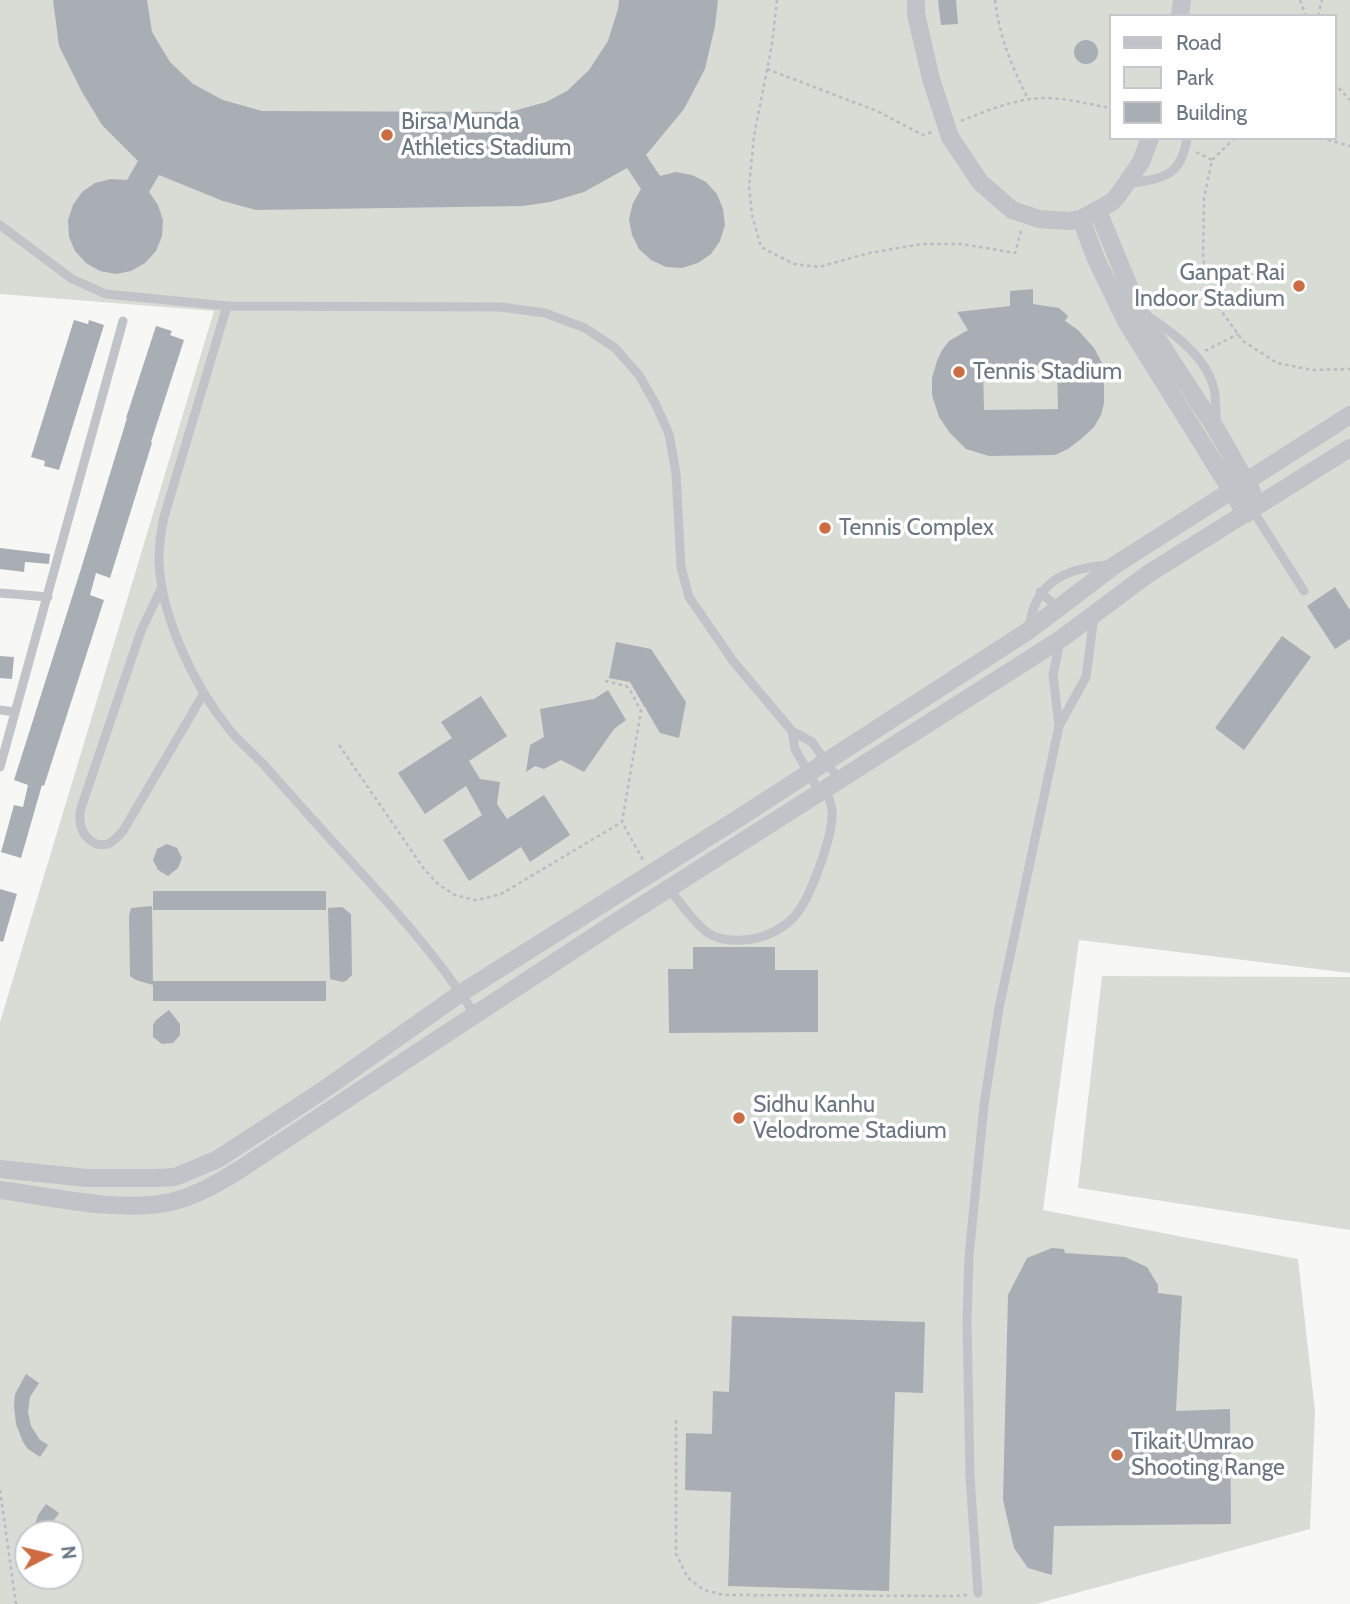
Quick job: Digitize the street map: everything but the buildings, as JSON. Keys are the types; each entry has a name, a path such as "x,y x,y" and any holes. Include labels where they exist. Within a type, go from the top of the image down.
{"street":[{"path":"916,0 916,14 931,79 950,137 980,182 1012,210 1039,219 1069,221 1098,211 1112,202 1125,185 1141,162 1149,140"},
{"path":"1098,211 1139,311 1216,429 1239,487"},
{"path":"1081,219 1096,259 1127,323 1252,509"},
{"path":"0,1169 87,1178 175,1177 218,1159 322,1091 461,993 1028,631 1115,565 1350,415"},
{"path":"0,1190 92,1202 149,1205 173,1201 212,1186 669,889 1061,639 1148,574 1350,448"}],"lane":[{"path":"1125,185 1165,177 1181,162 1186,140"},
{"path":"0,225 72,279 106,294 227,306 501,307 545,313 585,328 615,348 639,375 669,434 676,473 681,567 689,597 733,661 792,731 812,742 826,761 832,810 816,880 793,919 772,933 752,939 729,941 709,933 669,889"},
{"path":"227,306 163,517 159,562 168,612 177,639 204,693 230,730 420,940 475,1015"},
{"path":"1139,311 1170,330 1185,343 1209,375 1215,393 1216,429"},
{"path":"0,766 123,321"},
{"path":"1252,509 1304,591"},
{"path":"1028,631 1030,613 1040,592 1052,580 1080,569 1115,565"},
{"path":"163,586 141,631 83,802 80,822 86,837 93,842 104,844 111,842 123,831 204,693"},
{"path":"1040,592 1058,608"},
{"path":"0,593 48,597"},
{"path":"978,1593 970,1476 967,1320 969,1256 984,1105 999,1008 1059,726 1086,677 1094,614"},
{"path":"1059,726 1053,675 1061,639"},
{"path":"0,710 15,712"},
{"path":"792,731 795,749 809,773 828,787"}],"path":[{"path":"778,0 754,136 749,187 751,215 761,247 794,264 819,267 869,253 922,244 962,244 1014,253 1026,215"},
{"path":"995,0 998,23 1010,63 1028,100"},
{"path":"1336,85 1350,100"},
{"path":"1233,140 1212,160 1204,198 1203,259 1217,305 1243,341 1277,363 1312,370 1350,369"},
{"path":"1328,140 1350,146"},
{"path":"1196,356 1238,334"},
{"path":"605,681 626,687 641,711 622,822 651,873"},
{"path":"339,745 424,869 439,885 466,898 475,900 500,894 622,822"},
{"path":"676,1420 676,1554 688,1578 704,1590 724,1595 955,1596 978,1593"},
{"path":"0,1490 16,1604"}],"green space":[{"path":"0,0 1350,0 1350,973 1079,940 1043,1210 1298,1259 1315,1411 1310,1529 1036,1604 0,1604 0,1022 214,311 0,294"},
{"path":"1102,976 1350,977 1350,1230 1078,1188"}],"place":[{"name":"Birsa Munda Athletics Stadium","path":"387,135"},
{"name":"Ganpat Rai Indoor Stadium","path":"1299,286"},
{"name":"Tennis Stadium","path":"959,372"},
{"name":"Tennis Complex","path":"825,528"},
{"name":"Sidhu Kanhu Velodrome Stadium","path":"739,1118"},
{"name":"Tikait Umrao Shooting Range","path":"1117,1455"}]}
